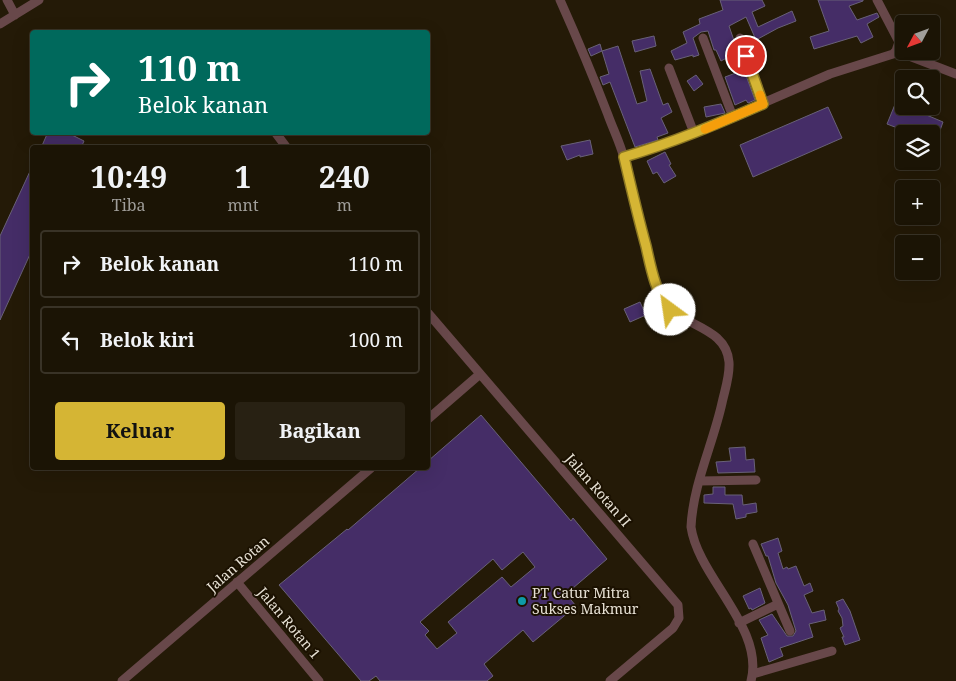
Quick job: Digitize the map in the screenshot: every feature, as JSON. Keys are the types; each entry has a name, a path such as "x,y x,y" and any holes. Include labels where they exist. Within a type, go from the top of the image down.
{"street":[{"path":"7,0 16,15"},
{"path":"0,24 39,0"},
{"path":"560,0 624,157 655,284 661,297 670,310 677,315 718,337 727,352 729,362 727,382 700,481 692,519 693,538 697,551 728,601 739,623 749,650 752,677 832,651"},
{"path":"877,0 895,34"},
{"path":"703,38 734,117"},
{"path":"740,38 763,104"},
{"path":"624,157 694,134 830,74 888,56 895,52"},
{"path":"919,60 956,74"},
{"path":"669,68 694,134"},
{"name":"Jalan Rotan II","path":"430,314 678,605 679,618 673,628 610,681"},
{"path":"430,418 480,374"},
{"name":"Jalan Rotan","path":"122,681 369,470"},
{"path":"700,481 756,480"},
{"path":"753,544 790,631"},
{"name":"Jalan Rotan 1","path":"237,582 319,681"},
{"path":"739,623 778,604"}],"building":[{"path":"720,0 762,0 765,6 752,12 758,27 792,11 796,21 756,40 746,17 729,26 738,52 721,61 716,50 714,50 708,31 701,32 693,38 699,55 675,60 671,51 687,43 683,32 700,24 699,19 723,10"},
{"path":"818,0 863,0 849,6 857,20 877,13 879,17 867,24 873,37 861,43 857,36 814,49 810,37 829,31"},
{"path":"654,36 656,46 635,52 632,41"},
{"path":"600,44 602,51 591,56 588,49"},
{"path":"618,46 637,104 647,101 640,71 650,69 663,105 668,103 672,112 661,118 668,133 657,137 658,140 635,147 610,82 603,85 600,77 609,74 602,51"},
{"path":"744,70 755,100 748,103 746,100 735,105 725,77"},
{"path":"696,75 703,84 694,91 687,81"},
{"path":"721,104 725,113 706,117 704,107"},
{"path":"895,104 895,115 927,115 943,122 940,130 940,125 895,125 895,127 887,124"},
{"path":"828,107 842,138 753,177 740,145"},
{"path":"47,135 72,135 84,141 82,145 42,145"},
{"path":"590,140 593,154 580,157 580,155 567,160 561,146"},
{"path":"665,152 671,164 669,165 676,176 664,183 657,172 653,174 647,161"},
{"path":"30,171 30,254 0,320 0,236"},
{"path":"640,302 646,315 630,322 624,309"},
{"path":"481,415 571,521 573,518 607,559 566,594 576,606 533,642 523,630 484,664 493,676 487,681 380,681 376,676 369,681 361,681 279,585 348,530 418,470 430,470 430,459","holes":["523,552 535,567 511,587 502,577 448,622 457,633 437,649 425,635 429,631 420,622 493,559 502,570"]},
{"path":"745,447 746,460 754,459 755,472 718,473 716,462 731,461 729,448"},
{"path":"713,487 725,487 725,495 742,495 743,505 756,503 757,512 746,514 746,517 736,519 733,504 704,503 704,495 713,494"},
{"path":"778,538 782,551 778,553 783,569 796,566 804,586 810,583 813,591 804,595 812,613 824,610 826,620 809,624 813,637 780,648 783,656 769,662 761,638 768,635 759,620 772,614 787,636 793,636 796,631 788,605 776,583 768,556 766,556 761,544"},
{"path":"760,588 765,603 752,610 751,608 749,609 743,596"},
{"path":"843,599 850,611 860,640 845,645 840,628 843,626 842,618 836,602"}],"slow traffic":[{"path":"705,129 763,104 760,95"}],"place":[{"name":"PT Catur Mitra Sukses Makmur","path":"522,601"}],"route":[{"path":"670,310 655,284 624,157 694,134 763,104 746,56"}]}
